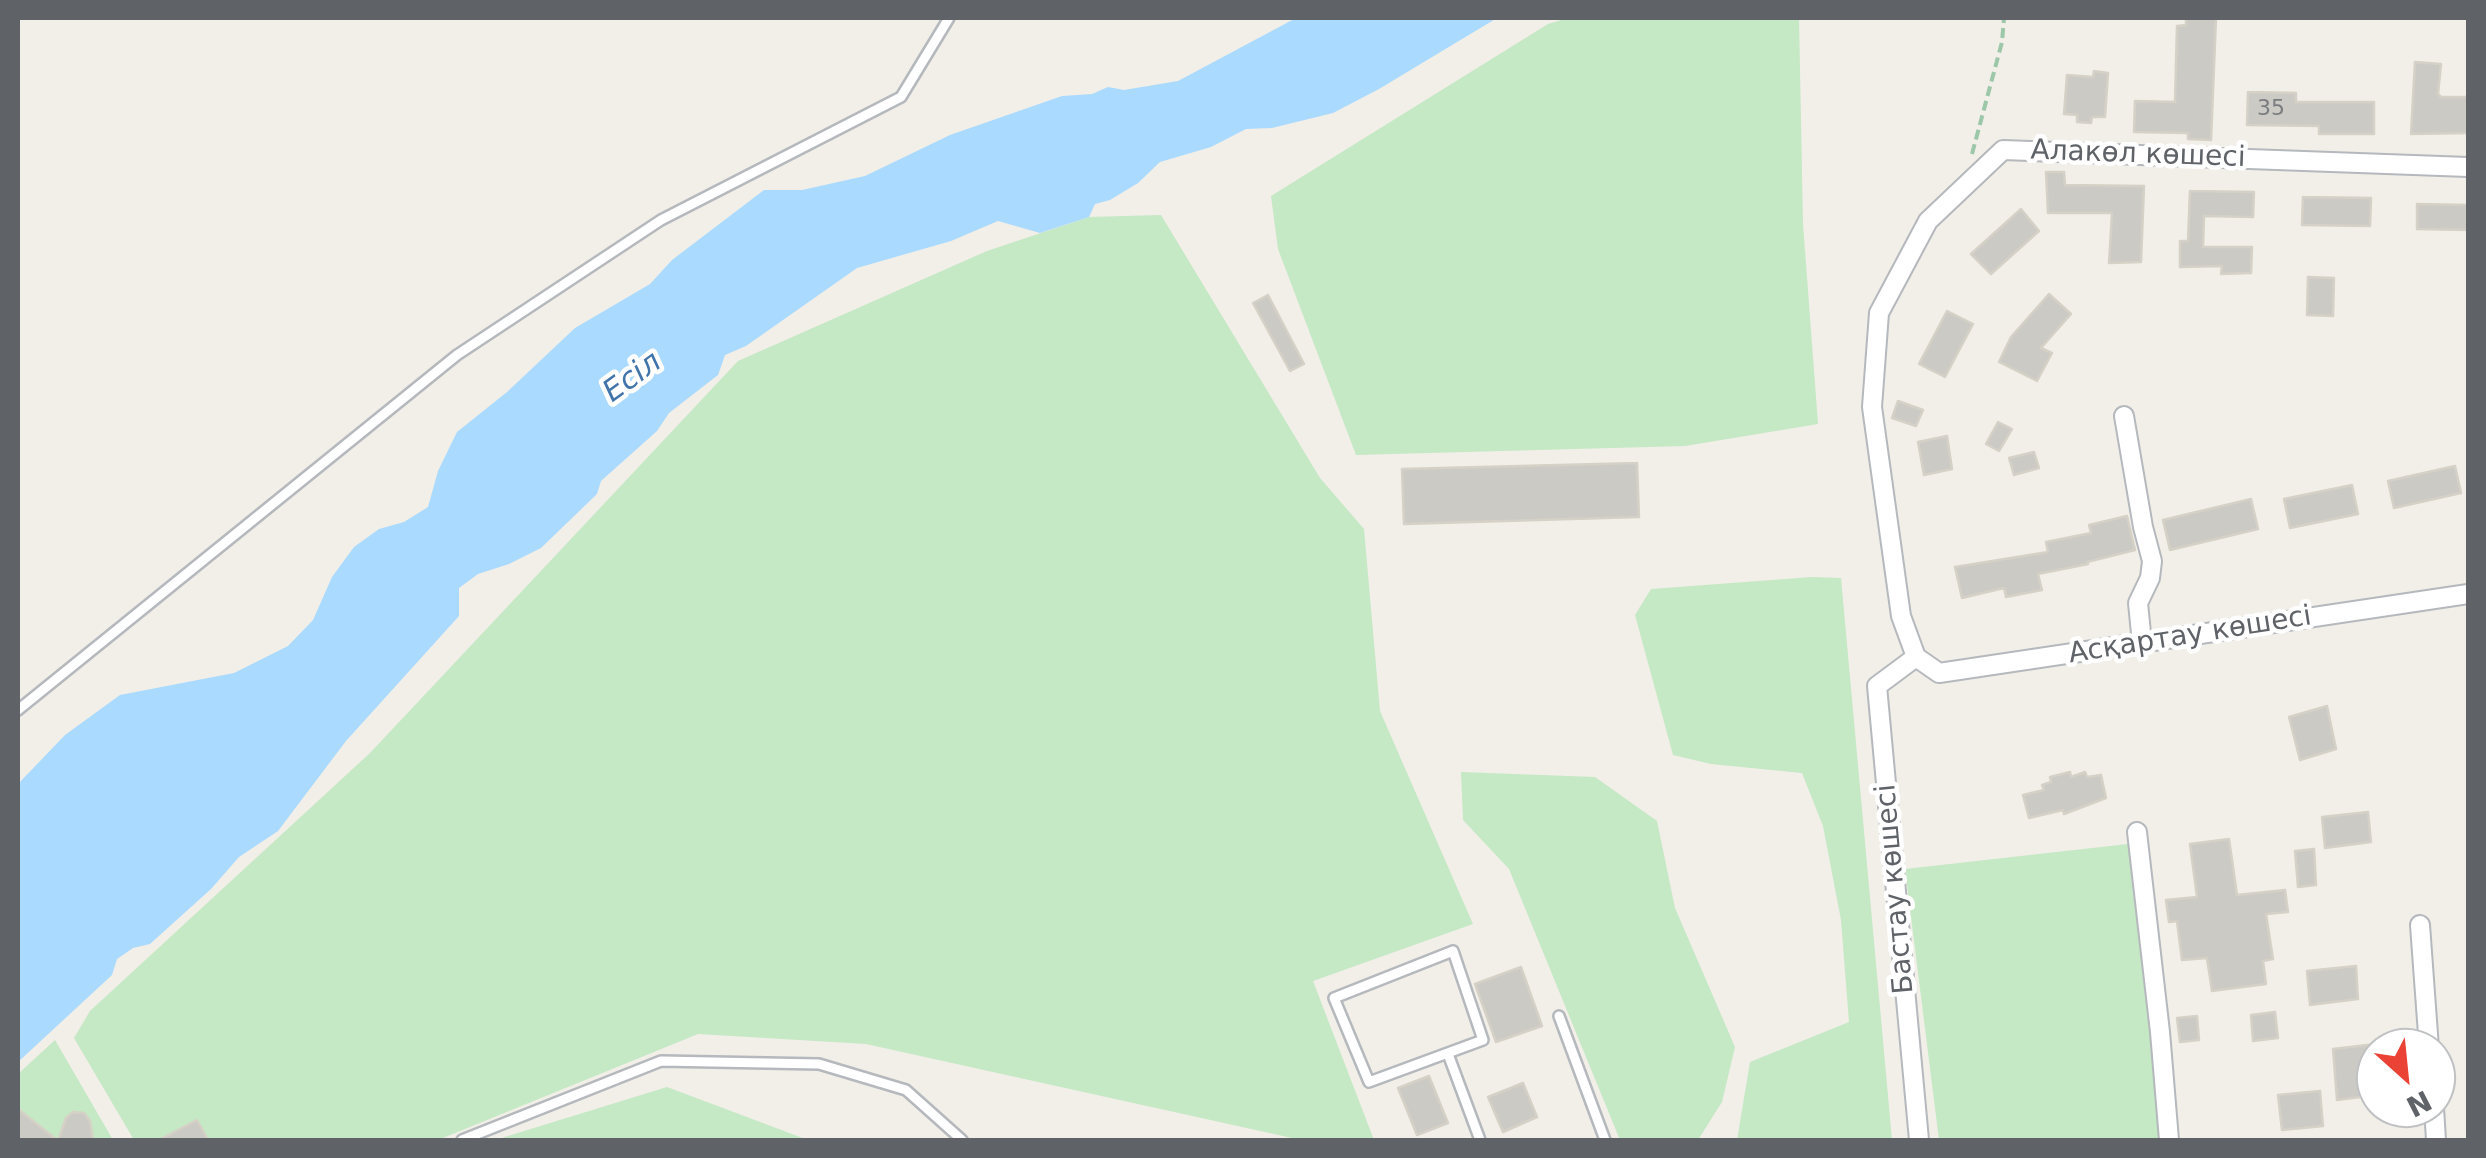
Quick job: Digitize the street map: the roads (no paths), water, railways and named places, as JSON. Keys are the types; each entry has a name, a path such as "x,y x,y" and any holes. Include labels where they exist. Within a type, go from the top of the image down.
{"street":[{"name":"Алакөл көшесі","path":"1916,657 1901,616 1872,407 1879,313 1928,221 2003,150 2468,167"},
{"path":"2124,416 2152,561 2150,578 2138,604 2142,643"},
{"name":"Асқартау көшесі","path":"1916,657 1940,674 2468,594"},
{"name":"Бастау көшесі","path":"1916,657 1877,686 1919,1140"},
{"path":"2137,832 2169,1140"},
{"path":"2420,924 2428,1028"}],"lane":[{"path":"18,710 458,356 661,220 901,97 949,18"},
{"path":"1453,951 1483,1040 1448,1054 1369,1082 1334,998 1453,951"},
{"path":"1559,1016 1605,1140"},
{"path":"1448,1054 1480,1140"},
{"path":"462,1140 661,1062 819,1064 906,1090 962,1140"}],"water":[{"name":"Есіл","path":"1296,18 1497,18 1333,113 1272,128 1246,129 1211,147 1160,162 1138,183 1095,204 1089,217 1040,233 998,221 951,241 857,268 746,346 725,355 718,375 669,413 657,431 601,481 597,494 541,548 478,574 459,588 459,616 346,741 278,831 239,857 211,889 150,944 133,948 117,959 112,975 18,1062 18,784 65,735 120,695 234,673 288,646 313,620 332,577 354,547 379,529 404,522 428,507 438,471 457,432 507,392 575,328 650,284 672,260 764,190 802,190 865,176 950,135 1062,96 1092,94 1108,87 1124,90 1178,81"}]}
